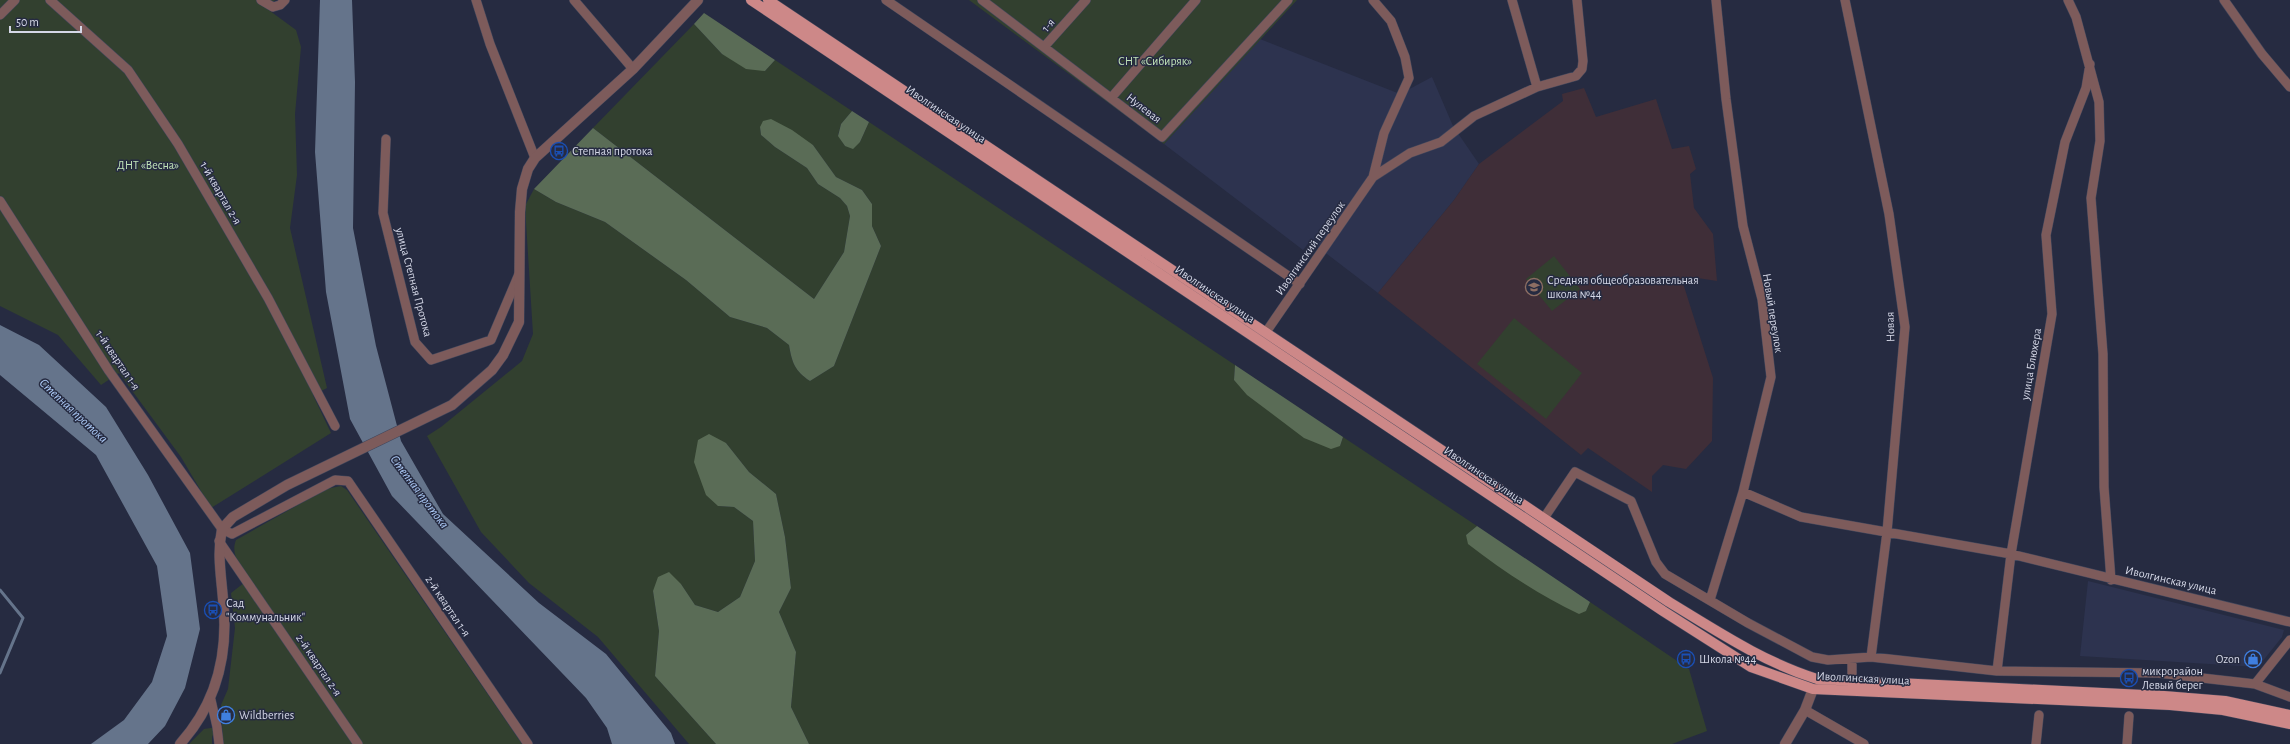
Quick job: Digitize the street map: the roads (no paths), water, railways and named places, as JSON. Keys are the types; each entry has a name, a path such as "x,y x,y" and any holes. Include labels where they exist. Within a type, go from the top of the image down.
{"main road":[{"name":"Иволгинская улица","path":"751,0 1668,614 1751,667 1813,689 2170,705 2223,710 2290,724"},
{"name":"Иволгинская улица","path":"768,0 1669,602 1756,654 1786,669 1817,679 2164,696 2225,701 2290,715"}],"street":[{"path":"0,14 15,0"},
{"name":"1-й квартал 2-я","path":"50,0 128,70 178,144 268,298 335,426"},
{"path":"261,0 273,7 280,5 285,0"},
{"path":"476,0 490,44 535,158"},
{"path":"574,0 633,69"},
{"path":"180,744 193,730 211,700 222,658 224,627 219,570 222,529 233,517 287,485 336,463 452,405 492,370 503,355 519,322 522,189 528,169 535,158 633,69 698,0"},
{"path":"886,0 1300,284"},
{"name":"Нулевая","path":"982,0 1162,137 1288,0"},
{"name":"1-я","path":"1044,47 1086,0"},
{"path":"1111,98 1196,0"},
{"name":"Иволгинский переулок","path":"1266,332 1373,177 1384,133 1409,78 1405,57 1391,21 1373,0"},
{"path":"1512,0 1537,88"},
{"name":"Иволгинский переулок","path":"1373,177 1410,153 1441,142 1474,116 1537,88 1576,76 1582,69 1578,0"},
{"name":"Новый переулок","path":"1710,600 1743,492 1771,377 1762,299 1743,226 1726,99 1716,0"},
{"name":"Новая","path":"1845,0 1888,214 1905,327 1887,532 1871,657"},
{"name":"улица Блюхера","path":"2068,0 2076,17 2090,64 2099,102 2100,141 2091,198 2103,354 2104,487 2111,580"},
{"path":"2224,0 2262,54 2290,87"},
{"name":"улица Блюхера","path":"1997,671 2011,554 2052,314 2046,234 2065,142 2086,88 2090,64"},
{"name":"улица Степная Протока","path":"386,139 383,212 415,342 432,360 492,340 520,271"},
{"name":"1-й квартал 1-я","path":"0,201 109,371 222,529"},
{"path":"1544,518 1575,472 1630,501 1656,562 1665,574 1812,657 1828,660 1871,657 1997,671 2158,673 2255,684 2290,697"},
{"name":"2-й квартал 1-я","path":"222,529 232,534 335,480 348,481 528,744"},
{"name":"Иволгинская улица","path":"1743,492 1801,517 2011,554 2111,580 2290,622"},
{"name":"2-й квартал 2-я","path":"220,541 358,744"},
{"path":"2255,684 2290,640"},
{"path":"1852,659 1852,681"},
{"path":"1785,744 1805,710 1813,689"},
{"path":"211,700 218,727 219,744"},
{"path":"1805,710 1864,744"},
{"path":"2036,744 2039,715"},
{"path":"2128,744 2129,716"}],"water":[{"path":"320,0 352,0 355,82 353,228 376,346 401,441 443,514 539,603 606,654 671,733 675,744 612,744 607,728 586,698 392,496 350,419 326,292 315,152"},
{"path":"0,325 39,345 106,407 148,475 190,553 200,629 185,688 165,726 148,744 91,744 124,720 152,682 167,636 157,566 96,455 0,375"}],"waterway":[{"path":"0,590 23,618 0,673"}],"place":[{"name":"Степная протока","path":"559,151"},
{"name":"Средняя общеобразовательная школа №44","path":"1534,287"},
{"name":"Сад \"Коммунальник\"","path":"213,610"},
{"name":"Школа №44","path":"1686,659"},
{"name":"Ozon","path":"2253,659"},
{"name":"микрорайон Левый берег","path":"2129,678"},
{"name":"Wildberries","path":"226,715"}],"park label":[{"name":"СНТ «Сибиряк»","path":"1155,61"},
{"name":"ДНТ «Весна»","path":"148,165"}]}
